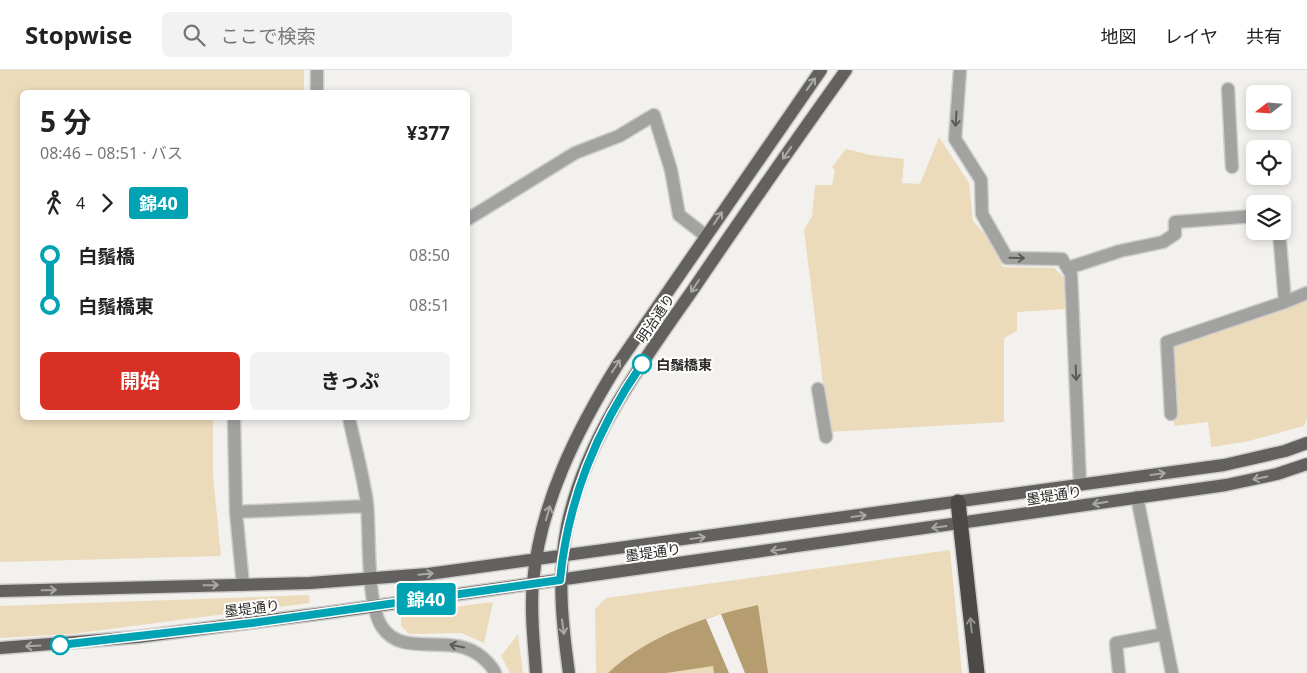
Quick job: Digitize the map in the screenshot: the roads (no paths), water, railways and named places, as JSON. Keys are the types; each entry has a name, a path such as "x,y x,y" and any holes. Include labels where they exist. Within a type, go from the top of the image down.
{"highway":[{"path":"958,502 976,673"}],"main road":[{"name":"明治通り","path":"536,673 533,584 535,560 559,477 588,413 618,364 821,70"},
{"name":"明治通り","path":"569,673 562,619 560,580 562,556 574,502 591,452 620,397 729,236 846,70"},
{"name":"墨堤通り","path":"0,591 371,579 535,560 1224,465 1286,451 1307,443"},
{"name":"墨堤通り","path":"0,648 138,637 375,606 960,524 1226,485 1277,474 1307,464"}],"street":[{"path":"316,90 317,70"},
{"path":"960,70 955,139 980,180 982,214 1008,258 1062,259 1072,274 1080,484"},
{"path":"1228,89 1232,166"},
{"path":"470,218 575,153 620,136 654,115 671,170 679,215 706,236"},
{"path":"1068,268 1120,251 1163,242 1175,234 1175,222 1246,217"},
{"path":"1280,240 1285,302"},
{"path":"1171,414 1167,342 1307,293"},
{"path":"818,389 826,437"},
{"path":"234,420 236,512 243,584"},
{"path":"350,420 367,506 371,579 375,606 382,628 396,641 411,644 461,646 475,652 495,673"},
{"path":"1137,497 1172,673"},
{"path":"236,512 367,506"},
{"path":"1119,673 1116,643 1164,634"}],"place":[{"name":"白鬚橋東","path":"642,364"}]}
